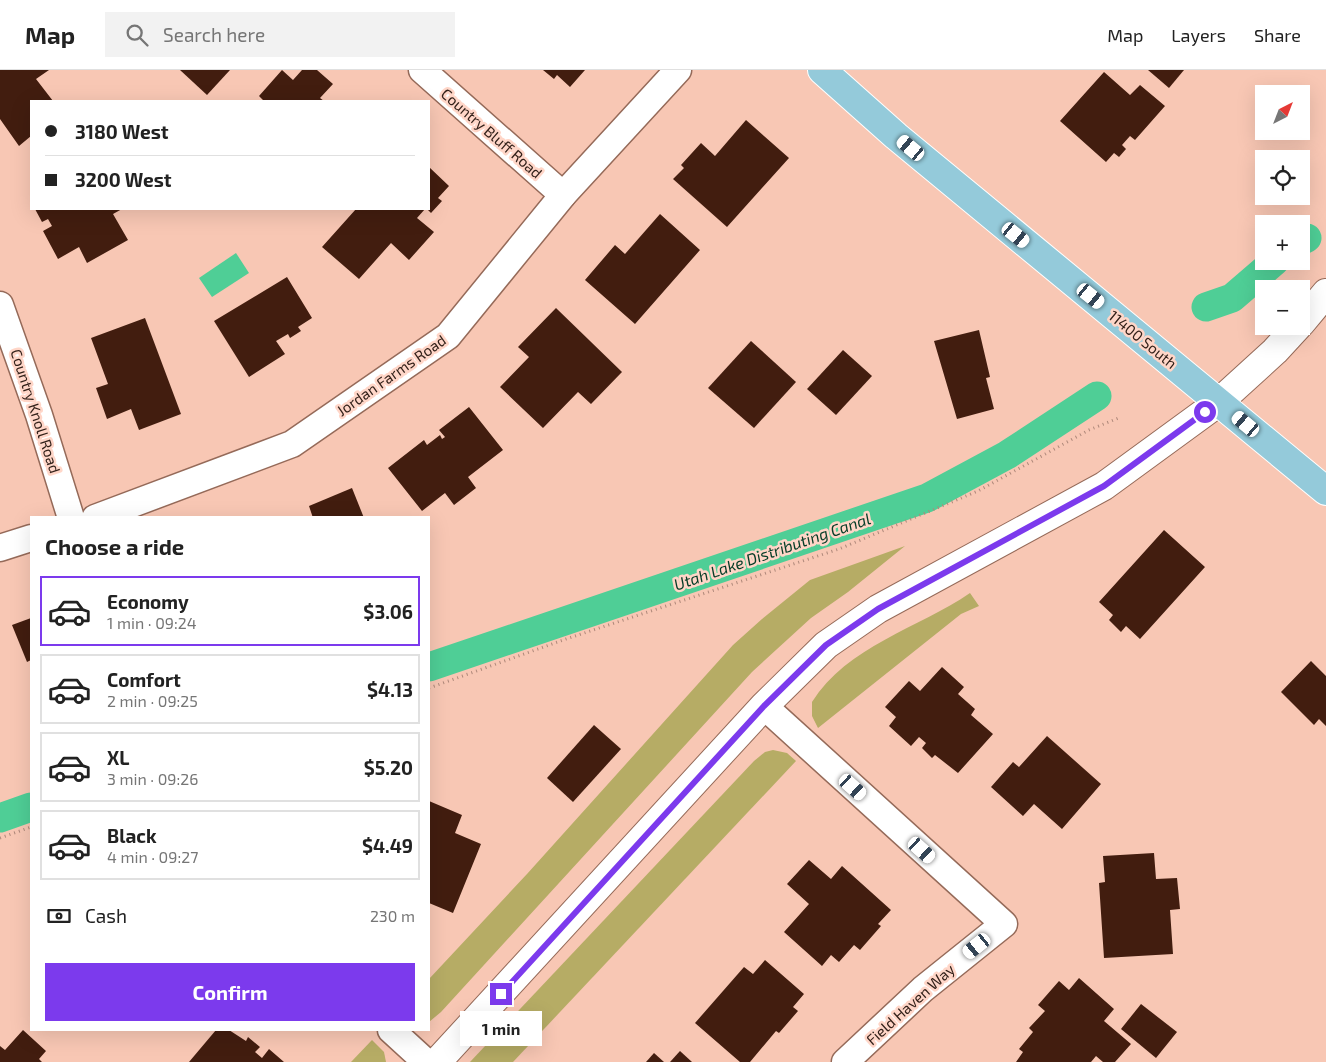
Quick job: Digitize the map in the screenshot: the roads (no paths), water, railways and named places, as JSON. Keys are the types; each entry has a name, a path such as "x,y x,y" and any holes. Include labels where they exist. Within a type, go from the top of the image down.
{"main road":[{"name":"11400 South","path":"822,70 896,136 1326,491"}],"street":[{"name":"Country Bluff Road","path":"422,70 564,195"},
{"name":"Jordan Farms Road","path":"100,516 292,444 448,336 564,195 678,70"},
{"path":"1310,312 1326,293"},
{"name":"Country Knoll Road","path":"0,305 38,415 69,516"},
{"path":"437,1062 797,671 851,626 878,609 1104,486 1219,402 1290,335"},
{"path":"0,548 30,538"},
{"name":"Field Haven Way","path":"764,706 1004,924 923,989 845,1062"},
{"path":"392,1031 426,1062"}],"waterway":[{"name":"Utah Lake Distributing Canal","path":"1206,307 1232,298 1265,270"},
{"name":"Utah Lake Distributing Canal","path":"430,667 927,498 1007,455 1097,396"},
{"name":"Utah Lake Distributing Canal","path":"0,818 30,807"}]}
